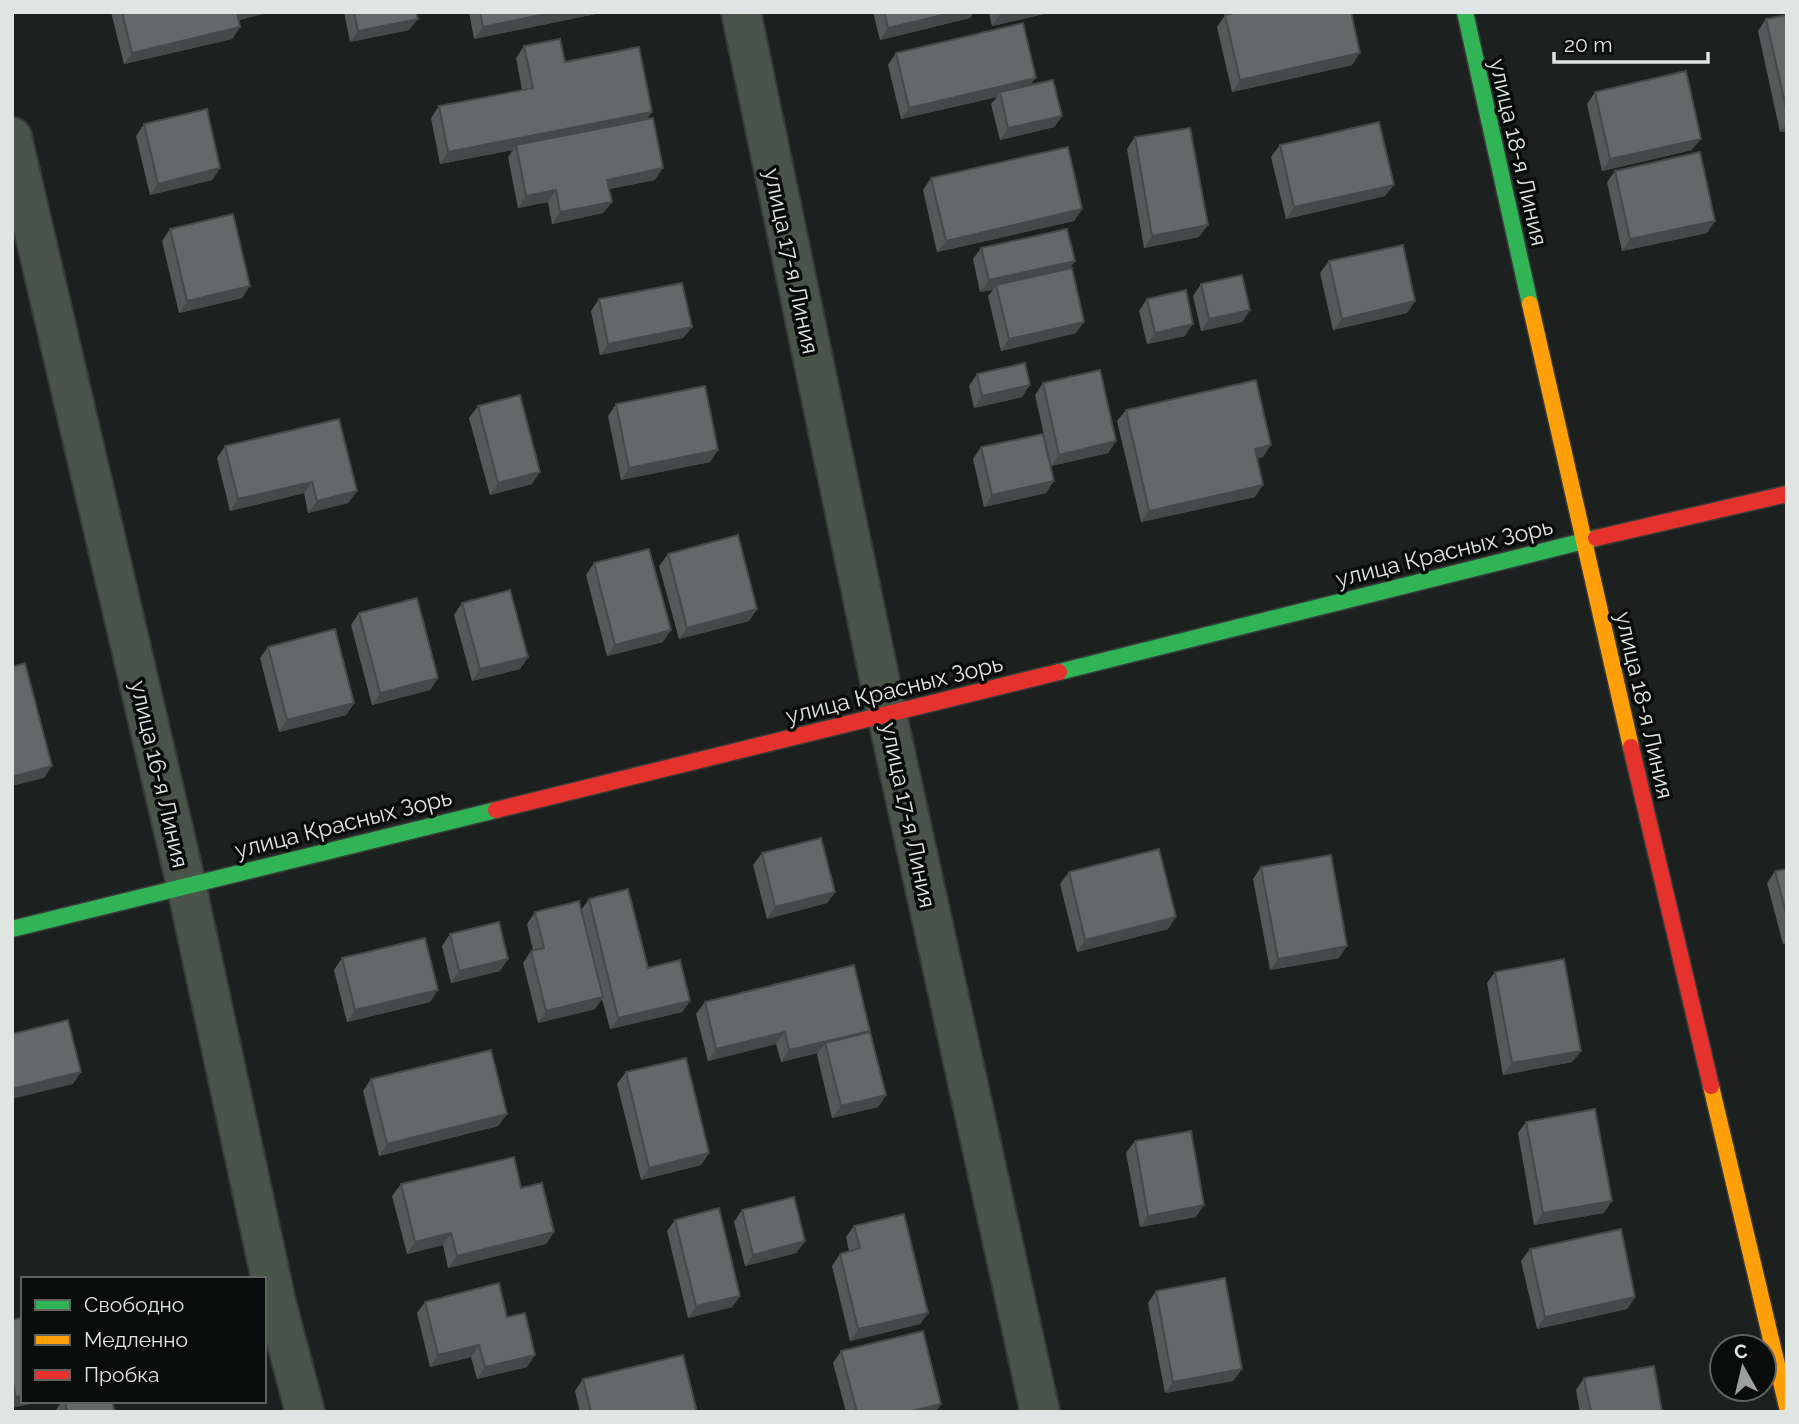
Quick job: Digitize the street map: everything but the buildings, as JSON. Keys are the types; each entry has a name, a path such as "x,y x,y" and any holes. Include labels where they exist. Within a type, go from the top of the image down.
{"street":[{"name":"улица 17-я Линия","path":"741,12 887,715 1040,1412"},
{"name":"улица 18-я Линия","path":"1465,12 1583,540 1787,1406"},
{"name":"улица 16-я Линия","path":"12,137 186,884 276,1302 305,1412"},
{"name":"улица Красных Зорь","path":"12,929 186,884 887,715 1583,540 1787,494"}],"traffic: fast":[{"path":"1465,12 1530,304"},
{"path":"1059,672 1596,538"},
{"path":"12,929 496,810"}],"traffic: slow":[{"path":"1530,304 1631,747"},
{"path":"1711,1086 1787,1407"}],"traffic: jam":[{"path":"1596,538 1787,494"},
{"path":"496,810 1059,672"},
{"path":"1631,747 1711,1086"}]}
